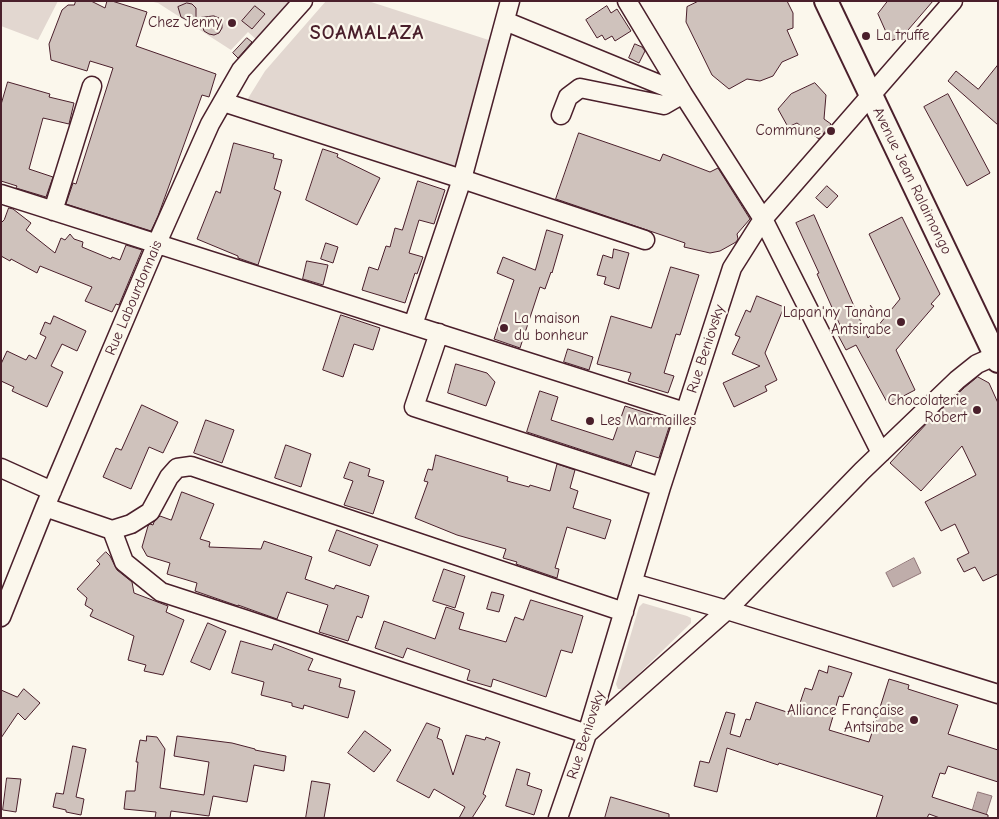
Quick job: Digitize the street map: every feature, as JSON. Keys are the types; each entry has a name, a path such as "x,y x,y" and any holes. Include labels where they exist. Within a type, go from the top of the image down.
{"main road":[{"name":"Avenue Jean Ralaimongo","path":"826,1 997,358"}],"street":[{"name":"Rue Labourdonnais","path":"1,617 45,507 210,124 240,70 302,1"},
{"path":"413,325 462,179 510,1"},
{"path":"627,1 683,94 763,219 881,453"},
{"name":"Rue Beniovsky","path":"558,818 587,734 661,487 732,268 763,219 952,1"},
{"path":"505,21 683,94"},
{"path":"52,212 92,86"},
{"path":"561,115 568,97 580,88 664,105 683,94"},
{"path":"223,102 645,240"},
{"path":"1,194 52,212 686,412"},
{"path":"439,333 414,407 661,487"},
{"path":"112,530 124,562 161,592 587,734 727,610 881,453 957,380 977,364 997,358"},
{"path":"45,507 112,530 131,524 150,512 169,477 177,468 190,466 624,612"},
{"path":"1,468 52,491"},
{"path":"633,583 727,610 998,694"}],"shaded area":[{"path":"1,1 58,1 38,40 1,26"},
{"path":"149,1 299,1 259,42 248,32 231,50 158,3"},
{"path":"326,1 368,1 498,43 456,170 247,100 265,71"},
{"path":"914,558 921,573 893,587 886,573"},
{"path":"643,603 687,616 691,618 691,623 623,689 618,689 616,684 639,607"},
{"path":"978,792 992,796 985,818 971,816"}],"building":[{"path":"76,1 91,1 105,8 107,1 112,1 147,12 136,46 216,74 209,97 202,95 151,231 66,204 73,183 76,184 113,68 90,61 87,71 51,60 49,44 62,10 68,5 74,5"},
{"path":"699,1 787,1 793,13 793,28 787,30 798,55 782,62 773,76 760,81 747,79 729,89 712,75 686,22 687,7"},
{"path":"888,1 933,1 902,37 890,41 878,14"},
{"path":"187,3 192,4 196,8 196,18 187,20 181,17 178,7"},
{"path":"255,6 265,14 252,29 242,21"},
{"path":"607,6 611,13 617,9 631,31 615,41 612,36 605,40 602,35 597,38 586,20"},
{"path":"214,16 222,22 222,28 219,33 214,35 204,31 200,18"},
{"path":"247,38 252,42 238,58 233,53"},
{"path":"635,44 642,47 645,51 639,63 629,58"},
{"path":"998,65 998,125 948,81 956,71 978,89"},
{"path":"8,82 50,94 49,97 74,103 69,124 43,118 29,169 53,177 46,197 16,188 17,186 1,181 1,105"},
{"path":"815,83 826,95 824,119 831,124 819,139 797,123 788,127 778,109 791,94"},
{"path":"948,94 990,173 967,186 924,107"},
{"path":"579,133 660,161 663,154 710,172 718,168 750,219 737,234 738,239 736,242 720,251 710,253 684,247 685,243 556,199"},
{"path":"234,143 274,154 273,158 282,160 274,189 281,192 258,265 197,239 216,191 220,193"},
{"path":"323,149 338,154 337,157 380,178 357,225 306,200"},
{"path":"418,181 445,190 434,224 419,220 409,253 423,257 417,274 415,273 405,303 362,290 369,267 378,270 386,246 390,247 395,228 402,230"},
{"path":"827,186 838,196 827,208 816,198"},
{"path":"9,208 31,223 26,230 55,253 61,238 65,240 70,234 74,239 83,242 82,247 111,259 112,257 120,260 126,245 142,250 119,305 116,304 112,312 85,301 92,287 40,266 37,273 11,259 10,261 1,256 1,223"},
{"name":"Lapan'ny Tanàna Antsirabe","path":"814,215 868,338 900,299 869,234 902,217 940,294 931,304 934,306 896,350 915,390 888,404 856,345 846,350 838,335 843,332 796,223"},
{"path":"547,230 563,235 552,273 545,289 540,287 520,348 494,339 514,280 497,273 503,257 535,270"},
{"path":"326,243 338,247 333,263 321,259"},
{"path":"614,249 629,253 619,289 604,284 606,277 597,275 603,255 612,258"},
{"path":"307,261 328,265 323,285 303,279"},
{"path":"671,267 699,275 680,335 676,334 664,373 674,376 668,393 628,381 631,373 597,364 611,316 651,328"},
{"path":"757,296 784,307 765,353 777,380 765,386 767,391 734,407 723,383 760,366 732,354 740,337 735,335 746,310 750,312"},
{"path":"341,315 380,328 373,350 354,344 343,377 323,370"},
{"path":"54,316 86,331 77,351 62,344 51,366 63,372 47,407 12,391 14,387 1,381 1,364 7,351 26,360 29,355 36,359 46,337 40,334 45,322 50,324"},
{"path":"568,349 593,357 589,370 564,362"},
{"path":"456,364 487,373 495,382 486,406 448,393"},
{"path":"978,377 989,383 998,403 998,574 983,581 975,567 964,572 957,559 969,553 955,524 941,531 925,502 976,475 962,446 921,491 890,463 929,421"},
{"path":"540,391 558,397 551,420 613,440 625,406 671,421 659,458 636,451 631,466 527,432"},
{"path":"142,405 178,422 163,453 149,447 131,489 103,477 116,448 121,450"},
{"path":"206,420 234,430 222,463 194,453"},
{"path":"286,445 311,454 301,487 275,478"},
{"path":"436,455 508,477 507,481 550,491 557,464 575,470 570,488 578,491 573,508 611,520 605,539 567,527 555,568 559,569 557,578 503,558 506,549 457,535 415,518 428,482 424,481 428,469 432,470"},
{"path":"350,462 370,469 368,476 384,481 373,514 344,505 353,481 344,478"},
{"path":"182,492 214,504 200,539 210,542 209,547 261,549 264,541 312,557 305,579 334,589 336,585 369,596 362,618 357,616 348,641 319,632 328,605 287,592 277,619 195,591 197,583 167,574 170,563 147,556 142,547 150,524 153,525 160,516 171,520"},
{"path":"337,530 378,545 370,566 329,551"},
{"path":"106,552 117,570 132,582 134,593 168,606 166,612 184,620 163,675 144,671 146,665 128,660 134,636 90,616 93,610 85,605 87,598 77,589 100,564 97,561"},
{"path":"444,569 465,576 455,608 433,601"},
{"path":"492,592 504,595 499,612 487,609"},
{"path":"531,600 583,616 572,653 561,650 546,697 493,679 491,687 467,680 470,670 407,648 403,658 375,648 384,621 435,639 446,607 464,613 459,629 506,642 515,617 523,620"},
{"path":"208,623 226,631 210,670 191,662"},
{"path":"241,641 272,650 274,644 313,659 308,670 341,679 339,687 355,691 348,718 304,705 303,709 292,706 292,703 261,695 264,682 232,673"},
{"name":"Alliance Française Antsirabe","path":"829,666 852,673 843,697 839,696 829,730 869,742 889,679 909,685 908,689 958,705 948,734 998,750 998,782 948,766 945,774 940,773 932,797 988,815 988,818 940,818 929,814 927,818 876,818 883,796 727,748 717,792 694,786 700,761 709,763 726,712 735,714 730,734 740,737 746,719 750,720 756,702 796,715 805,688 812,690 819,670 827,673"},
{"path":"24,689 40,703 25,720 18,713 1,738 1,690 17,697"},
{"path":"427,723 440,728 437,738 442,740 453,775 466,735 485,740 486,737 500,742 483,794 486,796 472,818 459,818 465,807 434,789 429,798 397,781"},
{"path":"365,731 391,750 374,772 348,753"},
{"path":"147,736 157,737 165,749 160,788 204,795 209,762 174,756 177,736 232,743 286,756 284,771 254,765 247,802 213,796 209,816 171,811 170,818 155,818 156,812 124,809 126,791 135,791 138,762 136,762 140,740 146,741"},
{"path":"73,746 86,749 76,797 84,799 81,815 53,807 56,793 63,794"},
{"path":"517,769 530,773 527,785 542,790 534,815 506,806"},
{"path":"7,778 21,779 16,812 3,810"},
{"path":"312,781 330,784 324,818 306,818"},
{"path":"611,797 669,814 669,818 605,818"}],"place":[{"name":"Chez Jenny","path":"232,23"},
{"name":"La truffe","path":"866,36"},
{"name":"Commune","path":"831,131"},
{"name":"Lapan'ny Tanàna Antsirabe","path":"901,322"},
{"name":"La maison du bonheur","path":"504,328"},
{"name":"Chocolaterie Robert","path":"977,410"},
{"name":"Les Marmailles","path":"590,421"},
{"name":"Alliance Française Antsirabe","path":"914,720"}],"district":[{"name":"SOAMALAZA","path":"367,33"}]}
